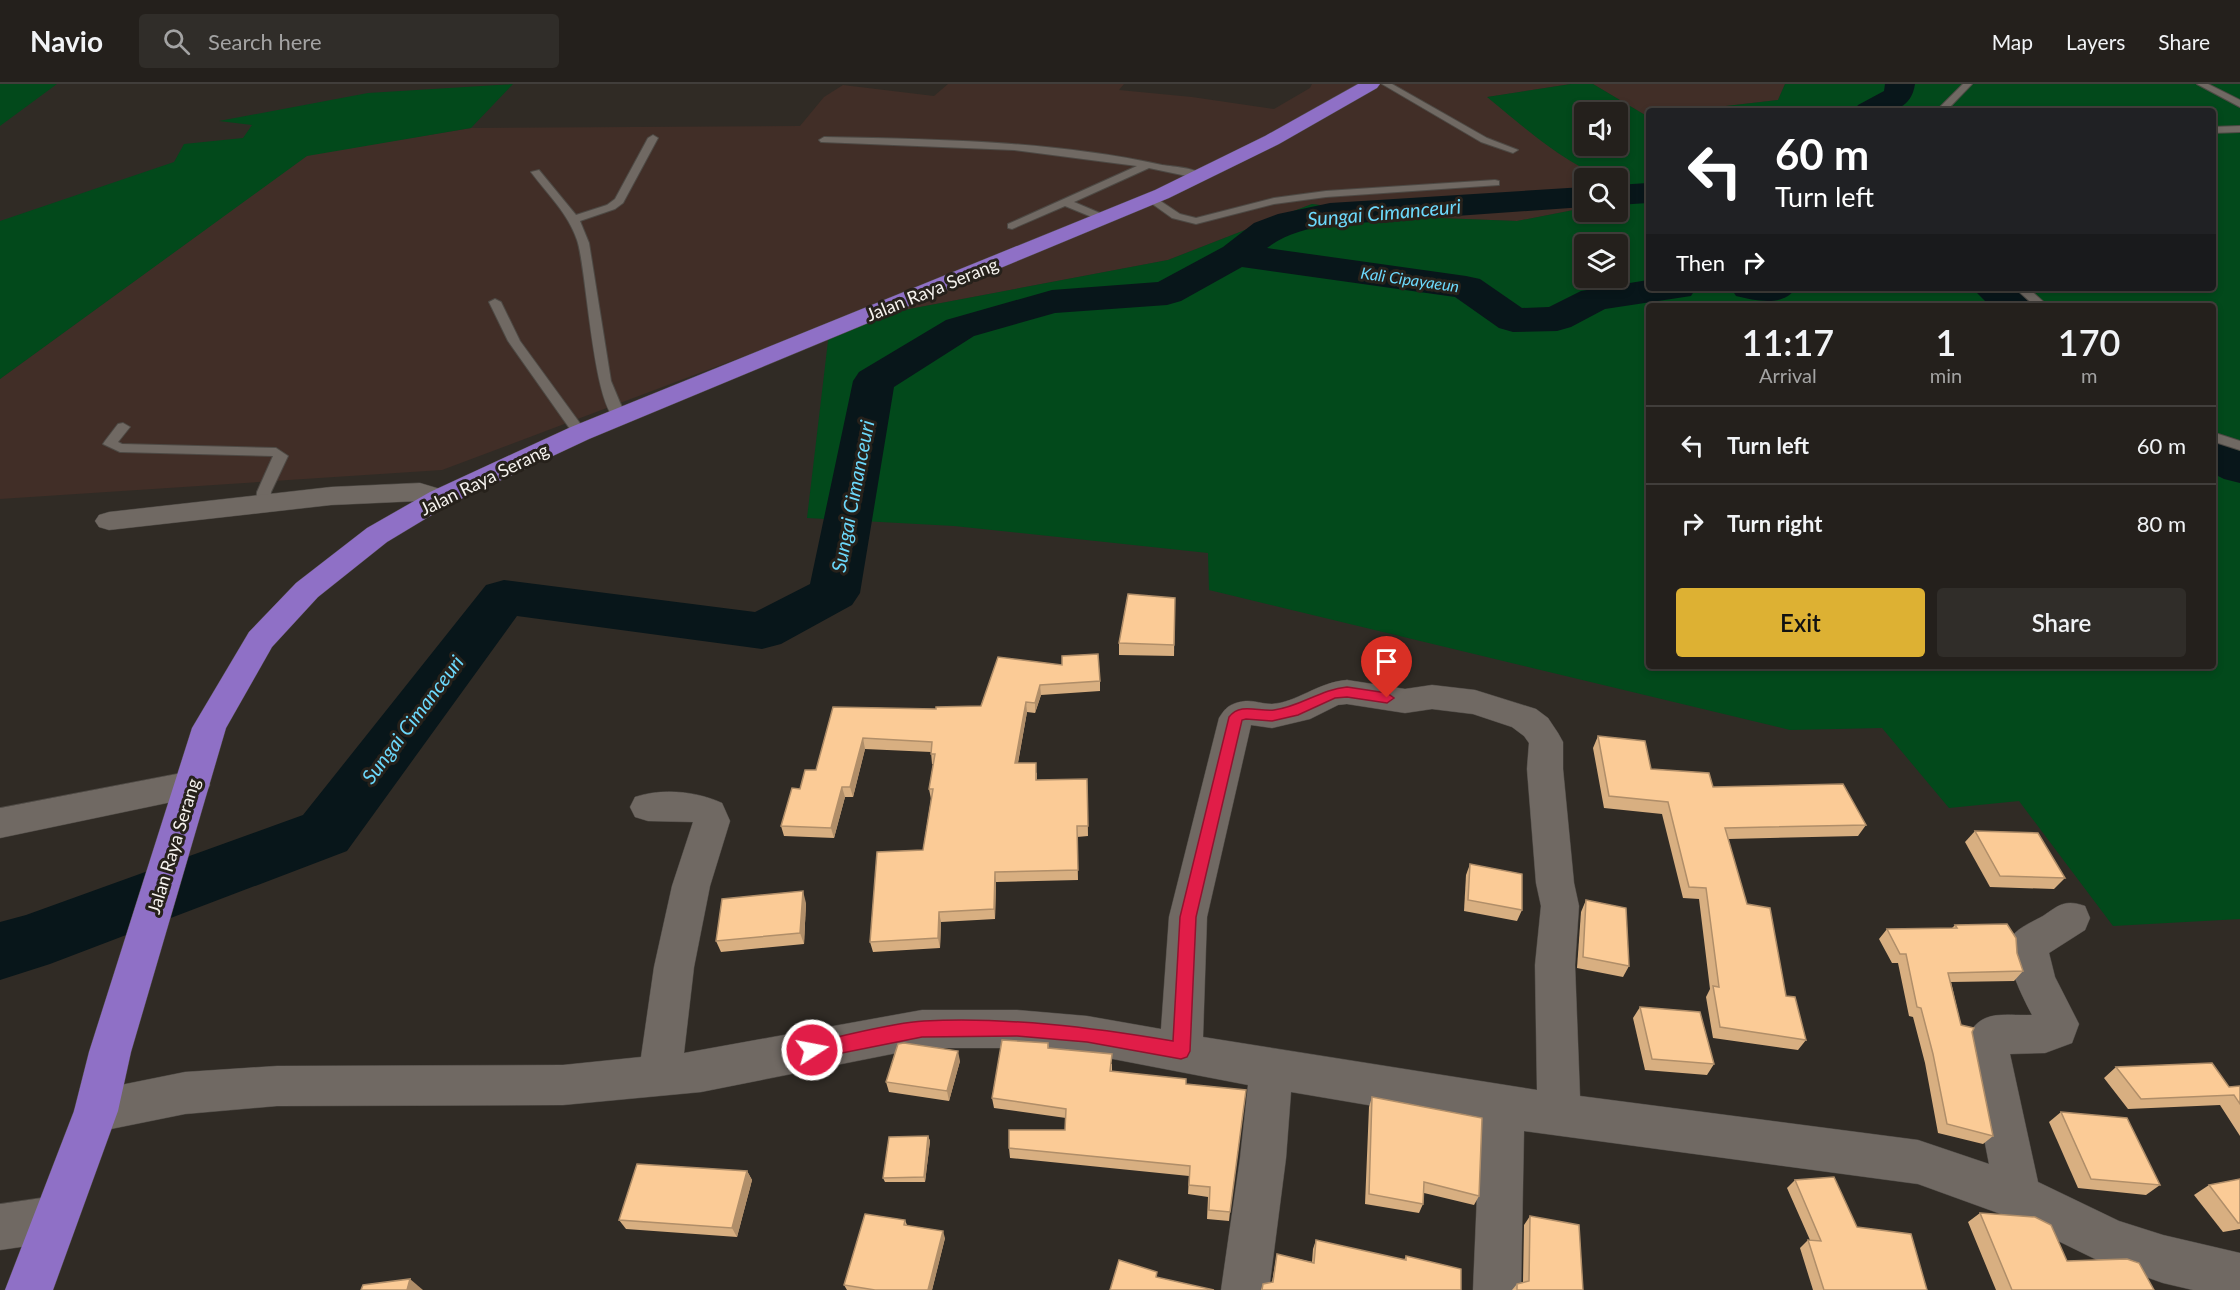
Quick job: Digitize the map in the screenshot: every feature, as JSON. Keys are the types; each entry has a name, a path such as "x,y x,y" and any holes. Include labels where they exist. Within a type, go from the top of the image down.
{"highway":[{"name":"Jalan Raya Serang","path":"29,1290 96,1111 110,1052 209,728 260,640 307,590 377,535 440,498 580,433 1201,176 1272,140 1371,84"}],"street":[{"path":"109,521 331,496 420,492 440,498"},
{"path":"1181,1051 1188,917 1236,717 1245,713 1272,716 1298,710 1333,693 1347,692 1405,701 1432,697 1475,702 1524,718 1536,727 1546,742 1545,769 1554,872 1560,906 1555,965 1559,1114"},
{"path":"0,823 188,795"},
{"path":"648,807 698,808 709,813 712,821 691,886 674,967 660,1076"},
{"path":"2018,1197 1986,1041 1991,1035 2045,1034 2057,1030 2058,1024 2035,979 2028,946 2071,918"},
{"path":"96,1111 184,1093 277,1086 563,1085 701,1072 922,1029 1017,1029 1087,1035 1271,1069 1393,1087 1503,1107 1918,1162 2018,1197 2112,1242 2163,1259 2240,1277"},
{"path":"1245,1290 1263,1158 1271,1069"},
{"path":"1497,1290 1503,1107"},
{"path":"0,1227 55,1219"}],"lane":[{"path":"1386,84 1484,140 1513,150"},
{"path":"1944,108 1968,84"},
{"path":"2201,84 2240,104"},
{"path":"2216,130 2240,129"},
{"path":"574,219 611,207 619,201 653,138"},
{"path":"824,140 1016,147 1150,163 1201,176"},
{"path":"1011,226 1150,163"},
{"path":"536,172 574,219 584,243 605,381 619,417"},
{"path":"1149,198 1176,216 1196,221 1274,201 1326,194 1495,183"},
{"path":"1065,202 1103,218"},
{"path":"2024,291 2038,303"},
{"path":"495,302 511,335 580,433"},
{"path":"123,427 110,444 120,448 276,452 281,456 264,492 262,504"},
{"path":"2216,437 2240,446"}],"shaded area":[{"path":"948,84 1124,84 1119,90 1192,97 1274,109 1310,88 1312,84 1571,84 1488,97 1558,153 1587,168 1574,168 1574,210 1517,221 1412,217 1312,204 1168,260 830,324 442,470 0,499 0,379 307,155 471,128 800,126 824,97 843,85 934,96"},
{"path":"1593,84 1785,84 1778,100 1709,108 1646,108 1646,115 1628,105 1628,102 1623,102"}],"green space":[{"path":"0,84 57,84 0,126"},
{"path":"513,84 471,128 307,156 0,379 0,221 174,162 184,144 243,138 252,125 219,121 368,93"},
{"path":"1571,84 1593,84 1623,102 1574,102 1574,156 1628,156 1628,105 1646,115 1646,291 2216,291 2216,108 1709,108 1778,100 1785,84 2240,84 2240,919 2113,926 2019,801 1949,808 1882,728 1790,730 1209,590 1208,553 954,526 807,518 830,324 1168,260 1312,204 1412,217 1517,221 1574,210 1574,222 1628,222 1628,198 1639,196 1628,190 1628,168 1583,168 1549,146 1487,97"}],"building":[{"path":"1128,594 1175,598 1174,645 1119,643"},
{"path":"1098,654 1100,681 1040,685 1035,703 1026,702 1015,763 1036,763 1036,780 1087,779 1088,826 1077,826 1078,870 995,872 994,909 939,912 938,938 870,942 877,852 923,850 933,789 929,789 935,754 931,754 932,742 863,738 850,787 842,787 831,828 781,826 792,788 800,789 805,770 816,770 833,707 936,709 936,707 981,706 998,657 1062,665 1062,656"},
{"path":"1598,736 1645,741 1651,769 1709,773 1713,787 1843,784 1866,825 1725,828 1747,904 1770,908 1786,996 1795,997 1806,1040 1720,1027 1713,986 1719,987 1706,888 1689,887 1668,802 1609,796"},
{"path":"1975,831 2038,833 2065,878 2000,876"},
{"path":"1470,864 1522,874 1522,910 1468,900"},
{"path":"803,891 800,933 716,941 722,899"},
{"path":"1586,900 1626,908 1629,966 1583,957"},
{"path":"2007,924 2016,938 2017,953 2023,971 1948,973 1961,1025 1974,1028 1972,1032 1993,1136 1947,1124 1933,1054 1921,1008 1917,1007 1906,954 1900,954 1887,929 1957,928 1955,925"},
{"path":"1640,1007 1700,1012 1714,1064 1652,1059"},
{"path":"1002,1040 1048,1043 1048,1048 1112,1054 1110,1071 1186,1079 1186,1084 1246,1090 1230,1212 1209,1210 1210,1187 1189,1185 1190,1166 1009,1148 1009,1130 1065,1130 1066,1109 992,1098"},
{"path":"898,1044 958,1051 947,1091 886,1082"},
{"path":"2212,1063 2229,1087 2240,1086 2240,1104 2234,1095 2141,1099 2116,1067"},
{"path":"1372,1097 1482,1118 1479,1196 1424,1182 1423,1204 1369,1194"},
{"path":"2061,1112 2127,1118 2160,1185 2091,1179"},
{"path":"928,1136 924,1177 883,1178 889,1137"},
{"path":"637,1164 747,1171 732,1228 619,1220"},
{"path":"1834,1177 1857,1227 1911,1234 1927,1290 1824,1290 1808,1240 1821,1241 1795,1180"},
{"path":"2240,1179 2240,1223 2238,1223 2209,1185"},
{"path":"1980,1213 2035,1217 2051,1225 2067,1261 2127,1259 2139,1263 2154,1290 2012,1290"},
{"path":"865,1214 905,1220 904,1225 943,1231 928,1290 875,1290 844,1285"},
{"path":"1530,1216 1579,1225 1583,1290 1517,1290 1517,1284 1529,1281"},
{"path":"1316,1240 1406,1260 1406,1256 1461,1269 1461,1290 1262,1290 1263,1284 1273,1282 1277,1254 1314,1263"},
{"path":"1119,1260 1157,1272 1156,1277 1214,1290 1110,1290"},
{"path":"410,1279 407,1290 361,1290 363,1285"}],"waterway":[{"name":"Sungai Cimanceuri","path":"1875,108 1898,96 1900,84"},
{"name":"Sungai Cimanceuri","path":"1628,194 1646,193"},
{"name":"Sungai Cimanceuri","path":"1236,255 1267,231 1290,221 1330,214 1574,198"},
{"name":"Sungai Cimanceuri","path":"0,951 26,944 325,833 504,597 762,631 834,593 874,381 960,328 1052,302 1167,293 1236,255"},
{"name":"Kali Cipayaeun","path":"1236,255 1466,287 1513,320 1557,319 1595,299 1655,291"},
{"name":"Kali Cipayaeun","path":"1995,291 2010,303"},
{"name":"Kali Cipayaeun","path":"2216,456 2240,469"}],"route":[{"path":"812,1050 922,1029 1017,1029 1087,1035 1181,1051 1188,917 1236,717 1254,712 1272,716 1298,710 1333,693 1347,692 1387,698"}]}
